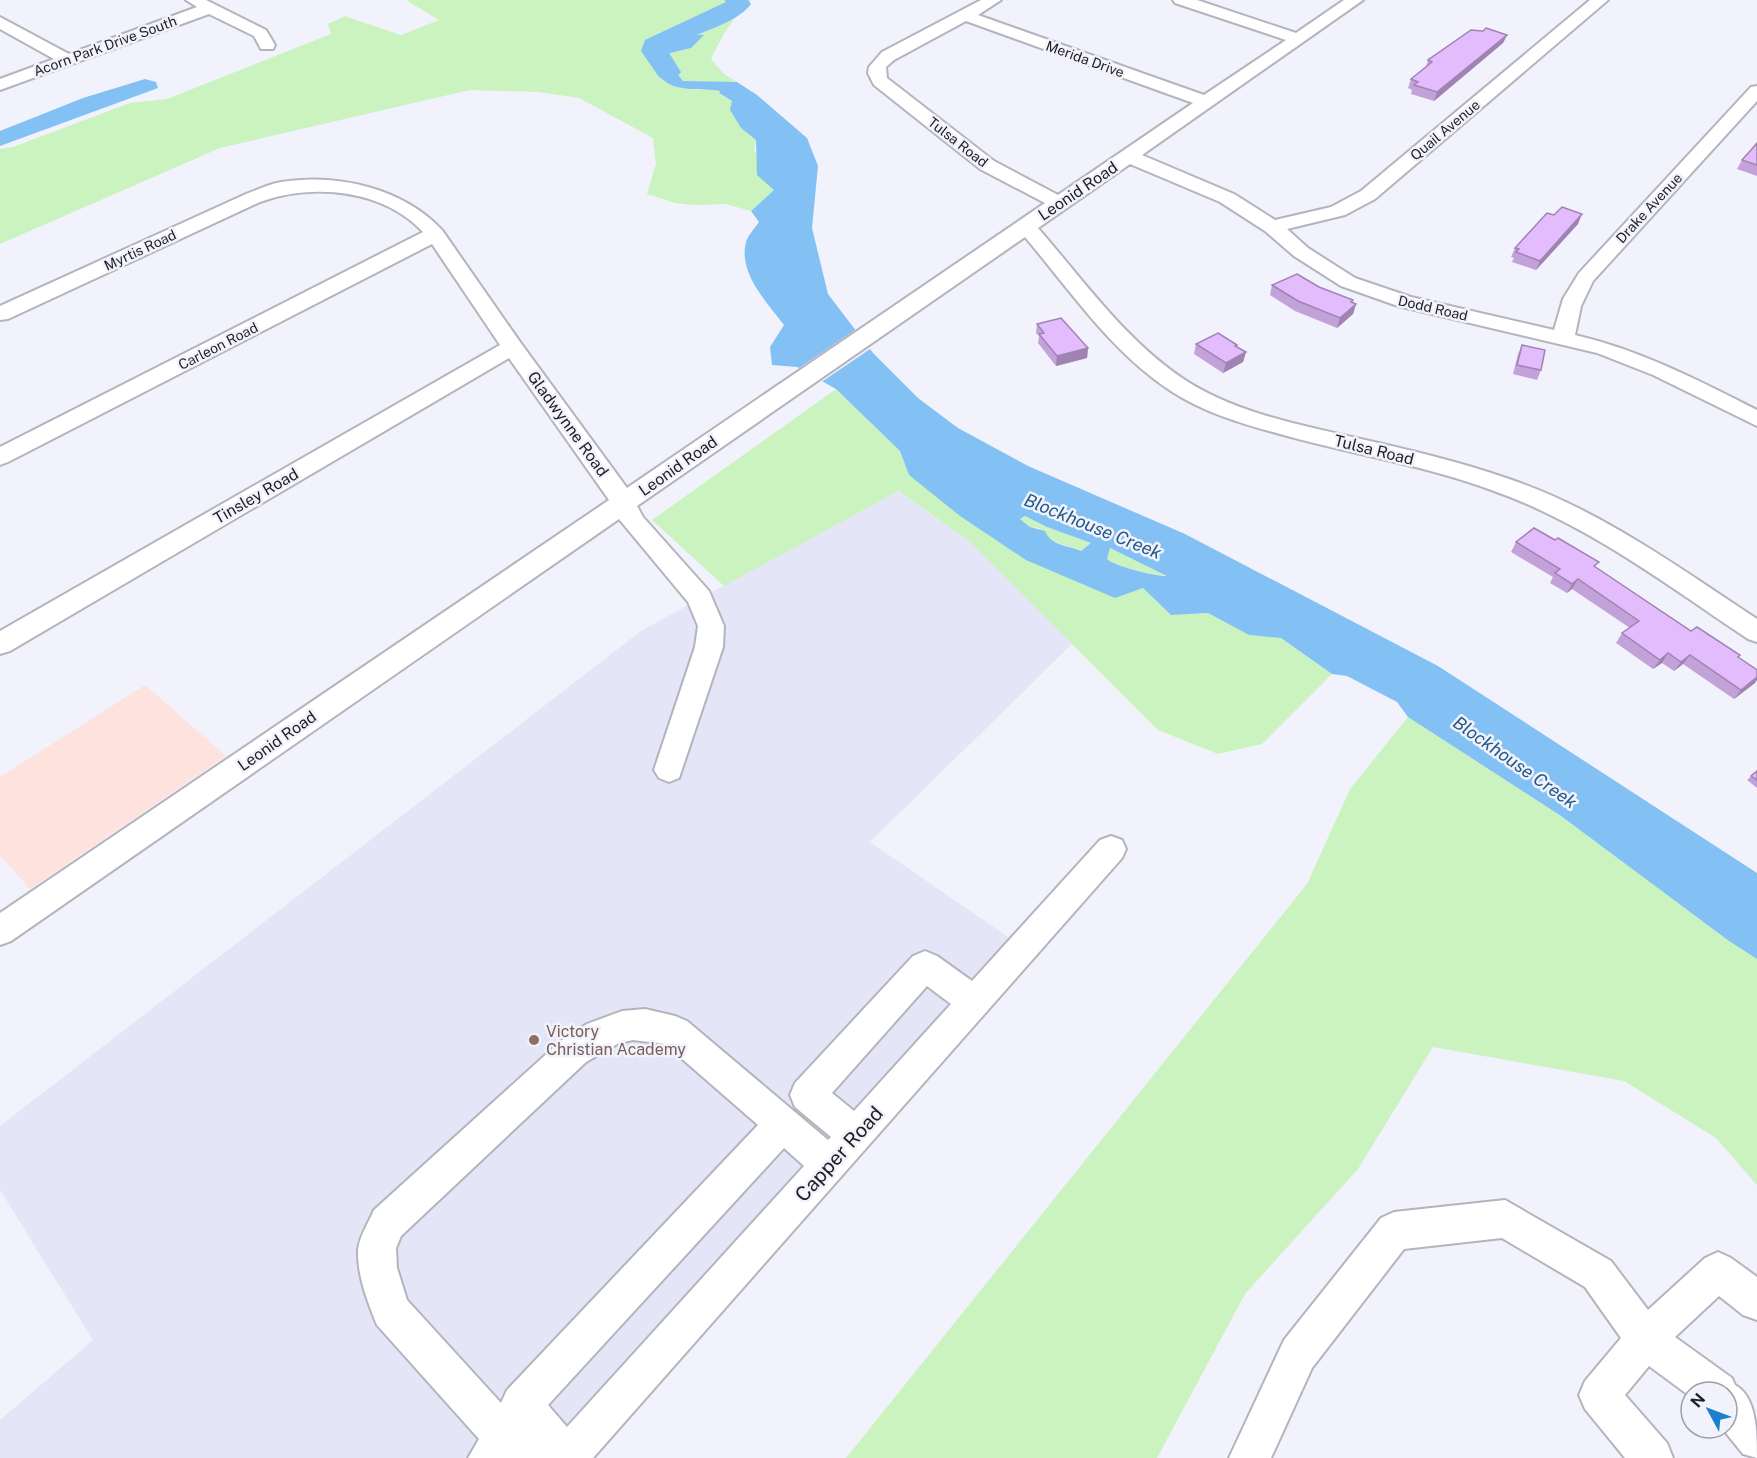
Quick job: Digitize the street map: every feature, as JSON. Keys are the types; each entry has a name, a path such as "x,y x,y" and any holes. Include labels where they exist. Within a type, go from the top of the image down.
{"street":[{"path":"964,15 993,0"},
{"path":"1181,0 1299,39"},
{"name":"Leonid Road","path":"0,932 1355,0"},
{"name":"Quail Avenue","path":"1272,227 1338,211 1368,195 1600,0"},
{"path":"202,4 260,33 267,45"},
{"name":"Acorn Park Drive South","path":"0,85 202,4"},
{"name":"Tulsa Road","path":"964,15 879,62 876,68 880,81 987,165 1060,203"},
{"name":"Merida Drive","path":"964,15 1206,102"},
{"path":"0,22 67,60"},
{"name":"Drake Avenue","path":"1564,338 1568,308 1574,292 1757,91"},
{"name":"Dodd Road","path":"1128,156 1227,198 1272,227 1323,267 1348,282 1405,302 1564,338 1613,352 1661,370 1757,419"},
{"name":"Gladwynne Road","path":"281,188 338,187 389,199 404,207 435,234 512,347 613,485 633,522 700,598 711,626 709,646 669,770"},
{"name":"Myrtis Road","path":"0,314 253,198 281,188"},
{"name":"Tulsa Road","path":"1026,226 1126,343 1180,387 1203,399 1257,420 1468,474 1543,502 1625,547 1757,632"},
{"name":"Carleon Road","path":"0,458 435,234"},
{"name":"Tinsley Road","path":"0,644 512,347"},
{"name":"Capper Road","path":"566,1458 1111,849"},
{"path":"566,1458 521,1404 925,966 975,1002"},
{"path":"506,1452 391,1311 378,1268 377,1248 387,1222 574,1051 604,1030 630,1024 653,1024 675,1032 795,1109 856,1135"},
{"path":"795,1109 829,1164"},
{"path":"1250,1458 1298,1354 1394,1231 1505,1219 1598,1274 1645,1339 1701,1380"},
{"path":"1652,1458 1599,1395 1645,1339 1718,1272 1757,1301"},
{"path":"1739,1417 1757,1440"}],"shaded area":[{"name":"Victory Christian Academy","path":"897,491 969,541 1072,644 870,842 1033,954 583,1458 0,1458 0,1420 93,1340 0,1190 0,1126 641,631"},
{"path":"145,685 226,756 30,889 0,855 0,777"}],"green space":[{"path":"406,0 751,0 728,28 711,59 724,74 737,82 688,83 683,81 662,55 691,48 698,33 676,32 649,50 665,82 696,89 718,89 721,95 732,101 741,128 756,140 754,150 774,190 751,211 725,204 675,203 647,194 656,164 653,138 579,98 538,92 470,90 220,148 0,244 0,149 13,147 130,103 167,99 331,34 328,24 345,16 401,35 439,20"},
{"path":"836,389 900,451 909,475 1143,588 1171,615 1208,613 1249,635 1281,638 1332,674 1262,744 1218,754 1158,730 969,541 898,491 724,586 652,520"},
{"path":"1025,516 1047,527 1091,543 1081,551 1058,543 1039,528 1030,527 1020,519"},
{"path":"1110,548 1169,576 1137,570 1112,562 1107,559"},
{"path":"1408,717 1561,816 1729,941 1757,959 1757,1185 1716,1138 1624,1081 1433,1047 1358,1169 1245,1294 1157,1458 846,1458 1307,884 1350,789"}],"water":[{"path":"665,32 704,35 691,48 662,55 683,81 737,82 757,95 807,138 818,166 812,228 828,294 873,353 918,398 958,428 1028,466 1185,534 1438,666 1757,873 1757,959 1729,941 1561,816 1408,717 1397,702 1347,676 1332,674 1281,638 1249,635 1208,613 1171,615 1143,588 1115,598 1026,560 960,516 909,475 900,451 836,389 797,367 772,365 770,347 784,325 755,286 746,265 745,253 747,239 759,222 751,211 774,190 757,175 756,140 741,128 730,110 732,101 719,93 720,91 680,88 665,82 659,76 661,72 649,50 650,45","holes":["1025,516 1047,527 1091,543 1081,551 1060,544 1051,540 1045,531 1030,527 1020,519","1110,548 1167,576 1111,562 1107,559"]},
{"path":"145,79 156,82 158,88 0,146 0,131 83,98"}],"pier":[{"path":"858,328 873,347 820,383 796,370"}],"building":[{"path":"1486,28 1507,35 1437,92 1414,85 1418,82 1411,79 1432,62 1428,60 1471,30 1483,31"},
{"path":"1757,143 1757,165 1742,160 1751,150"},
{"path":"1562,207 1582,214 1540,261 1516,252 1519,249 1515,248 1547,213 1554,215"},
{"path":"1297,274 1319,287 1353,300 1351,302 1356,304 1340,318 1298,301 1272,285"},
{"path":"1061,318 1088,348 1057,356 1039,334 1044,333 1037,324"},
{"path":"1218,333 1246,352 1226,363 1196,344"},
{"path":"1522,345 1545,350 1541,370 1517,365"},
{"path":"1534,528 1555,540 1558,538 1599,562 1594,566 1691,631 1697,627 1740,655 1738,657 1757,670 1757,677 1741,690 1690,655 1681,662 1668,653 1660,660 1622,633 1639,621 1578,579 1572,584 1555,573 1560,569 1516,542"},
{"path":"1757,771 1757,780 1751,776"}],"waterway":[{"name":"Blockhouse Creek","path":"668,72 653,51 654,45 729,10 739,4 736,0"}],"place":[{"name":"Victory Christian Academy","path":"534,1040"}]}
